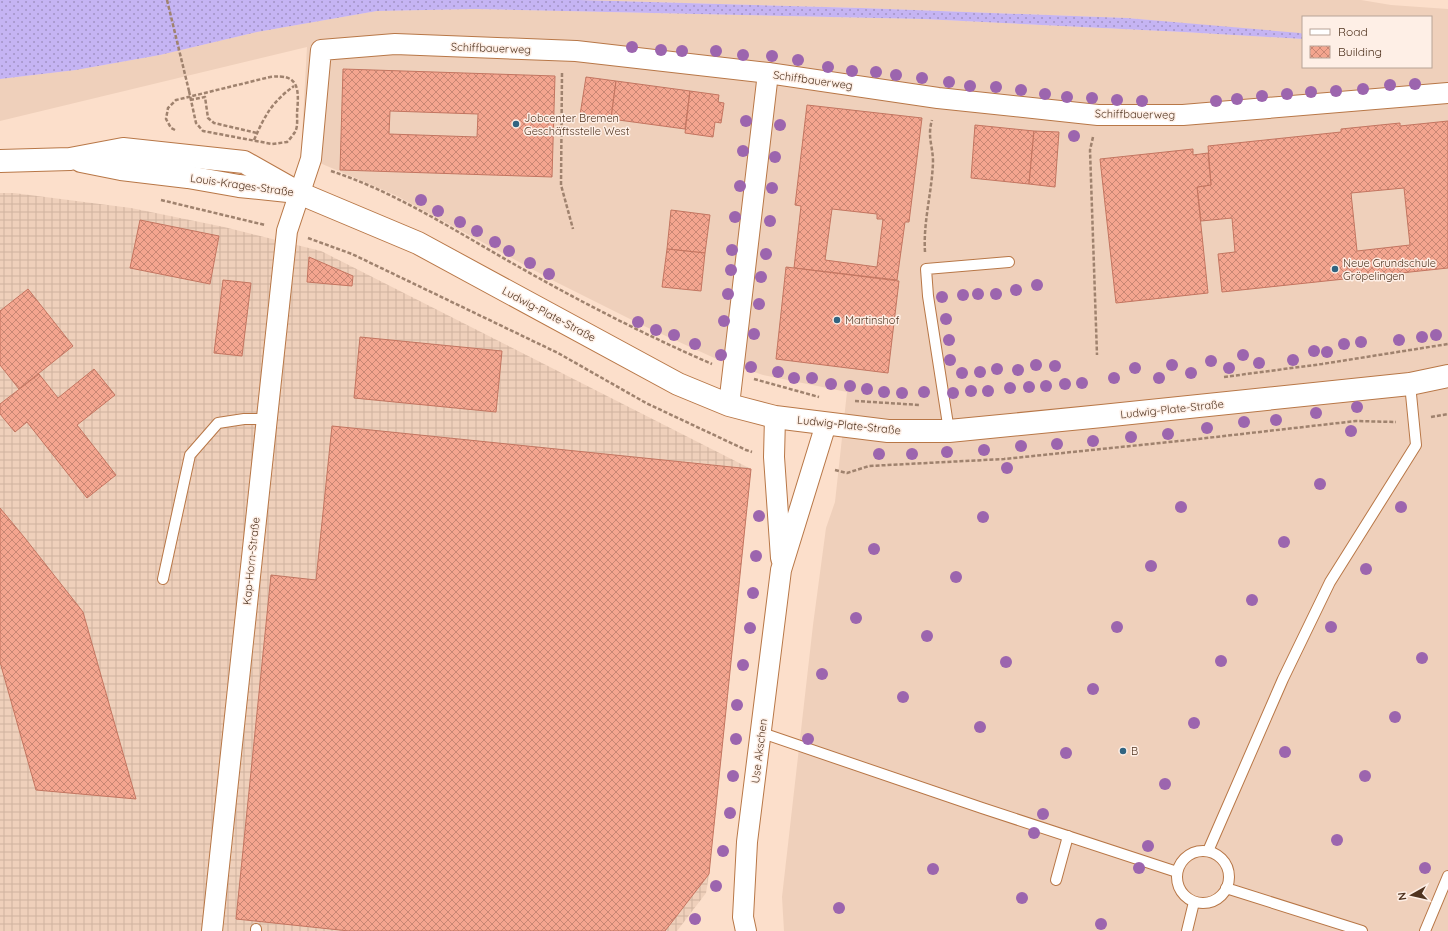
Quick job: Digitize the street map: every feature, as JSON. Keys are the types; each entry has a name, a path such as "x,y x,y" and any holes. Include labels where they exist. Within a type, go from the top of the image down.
{"street":[{"name":"Schiffbauerweg","path":"299,193 311,159 321,50 395,44 562,50 768,73 938,98 1098,115 1183,115 1448,93"},
{"path":"729,405 768,73"},
{"name":"Louis-Krages-Straße","path":"0,161 70,158 123,149 244,162 299,193"},
{"name":"Kap-Horn-Straße","path":"212,931 287,231 299,193"},
{"name":"Ludwig-Plate-Straße","path":"299,193 418,243 678,384 729,405 775,417 888,431 949,431 1410,384 1448,376"},
{"name":"Use Akschen","path":"746,931 743,917 747,842 762,733 781,570 774,457 775,417"},
{"name":"Use Akschen","path":"781,570 826,424"}],"lane":[{"path":"949,431 928,296 926,269 1009,262"},
{"path":"1208,851 1283,679 1330,582 1416,445 1410,384"},
{"path":"163,579 190,455 218,423 244,419 266,419"},
{"path":"762,733 1177,872"},
{"path":"1056,880 1068,836"},
{"path":"1208,851 1216,854 1225,863 1229,880 1221,896 1214,901 1200,903 1194,902 1186,898 1178,887 1176,878 1177,872 1180,863 1186,856 1194,852 1208,851"},
{"path":"1425,931 1448,876"},
{"path":"1226,888 1362,931"},
{"path":"1187,931 1194,902"}],"path":[{"path":"167,0 190,100 196,123 203,131 272,144 287,142 296,131 298,93 295,84 287,77 279,76 270,77 176,100 168,108 166,119 171,128 180,134"},
{"path":"562,50 561,185 573,229"},
{"path":"252,146 270,108 280,96 297,84 318,80"},
{"path":"190,100 205,97 208,118 214,123 257,133"},
{"path":"926,269 924,238 933,161 929,130 938,98"},
{"path":"1097,355 1090,150 1098,115"},
{"path":"309,164 352,178 420,210 561,291 664,343 733,373 774,386 823,398"},
{"path":"154,198 232,216 287,231 352,254 558,353 646,403 746,450 774,457"},
{"path":"1220,378 1448,344"},
{"path":"853,401 945,407"},
{"path":"814,466 847,473 869,466 1004,459 1356,421 1392,423 1448,414"}],"shaded area":[{"path":"0,0 580,0 862,8 1127,18 1302,34 1302,39 923,19 475,9 377,11 257,32 160,55 76,70 0,79"},
{"path":"580,0 1361,0 1391,5 1448,9 1448,931 784,931 782,897 813,625 826,528 835,502 847,392 763,375 721,361 644,326 556,282 395,195 301,155 307,47 0,121 0,79 76,70 160,55 257,32 377,11 475,9 923,19 1183,32 1302,39 1302,68 1432,68 1432,16 1302,16 1302,34 1127,18 862,8"},
{"path":"0,193 14,193 131,208 224,227 321,251 751,469 706,893 677,931 0,931"}],"building":[{"name":"Jobcenter Bremen Geschäftsstelle West","path":"343,69 555,76 552,177 340,170","holes":["390,111 478,114 477,137 389,134"]},
{"path":"586,77 616,81 611,119 580,115"},
{"path":"616,81 690,91 685,129 611,119"},
{"path":"690,91 719,95 718,102 724,103 721,123 715,122 713,137 685,133"},
{"path":"807,105 922,118 909,222 905,222 897,280 794,268 801,206 795,205","holes":["832,209 877,214 877,219 883,219 877,267 825,260"]},
{"path":"1448,121 1448,268 1222,292 1218,254 1235,252 1232,218 1201,221 1197,187 1211,185 1208,146 1341,132 1341,129 1400,123 1400,126","holes":["1404,188 1410,245 1357,251 1351,193"]},
{"path":"975,125 1034,131 1029,184 971,178"},
{"path":"1034,131 1059,132 1055,187 1029,184"},
{"path":"1193,149 1193,155 1208,153 1211,185 1197,187 1208,293 1116,303 1100,159"},
{"path":"671,210 710,215 705,253 667,249"},
{"path":"140,220 219,236 210,284 130,268"},
{"path":"667,249 705,253 701,291 662,287"},
{"path":"309,257 353,276 352,286 307,282"},
{"name":"Martinshof","path":"786,267 899,281 888,373 776,359"},
{"path":"223,280 251,283 242,356 214,353"},
{"path":"28,289 73,346 19,389 0,365 0,311"},
{"path":"360,337 502,351 496,412 354,398"},
{"path":"94,369 115,395 77,425 116,475 87,498 27,422 15,432 0,414 0,404 39,374 58,398"},
{"path":"332,426 751,469 709,874 665,931 349,931 236,919 271,575 316,580"},
{"path":"0,508 83,612 136,799 36,790 0,662"}],"place":[{"name":"Jobcenter Bremen Geschäftsstelle West","path":"516,124"},
{"name":"Neue Grundschule Gröpelingen","path":"1335,269"},
{"name":"Martinshof","path":"837,320"},
{"name":"B","path":"1123,751"}]}
